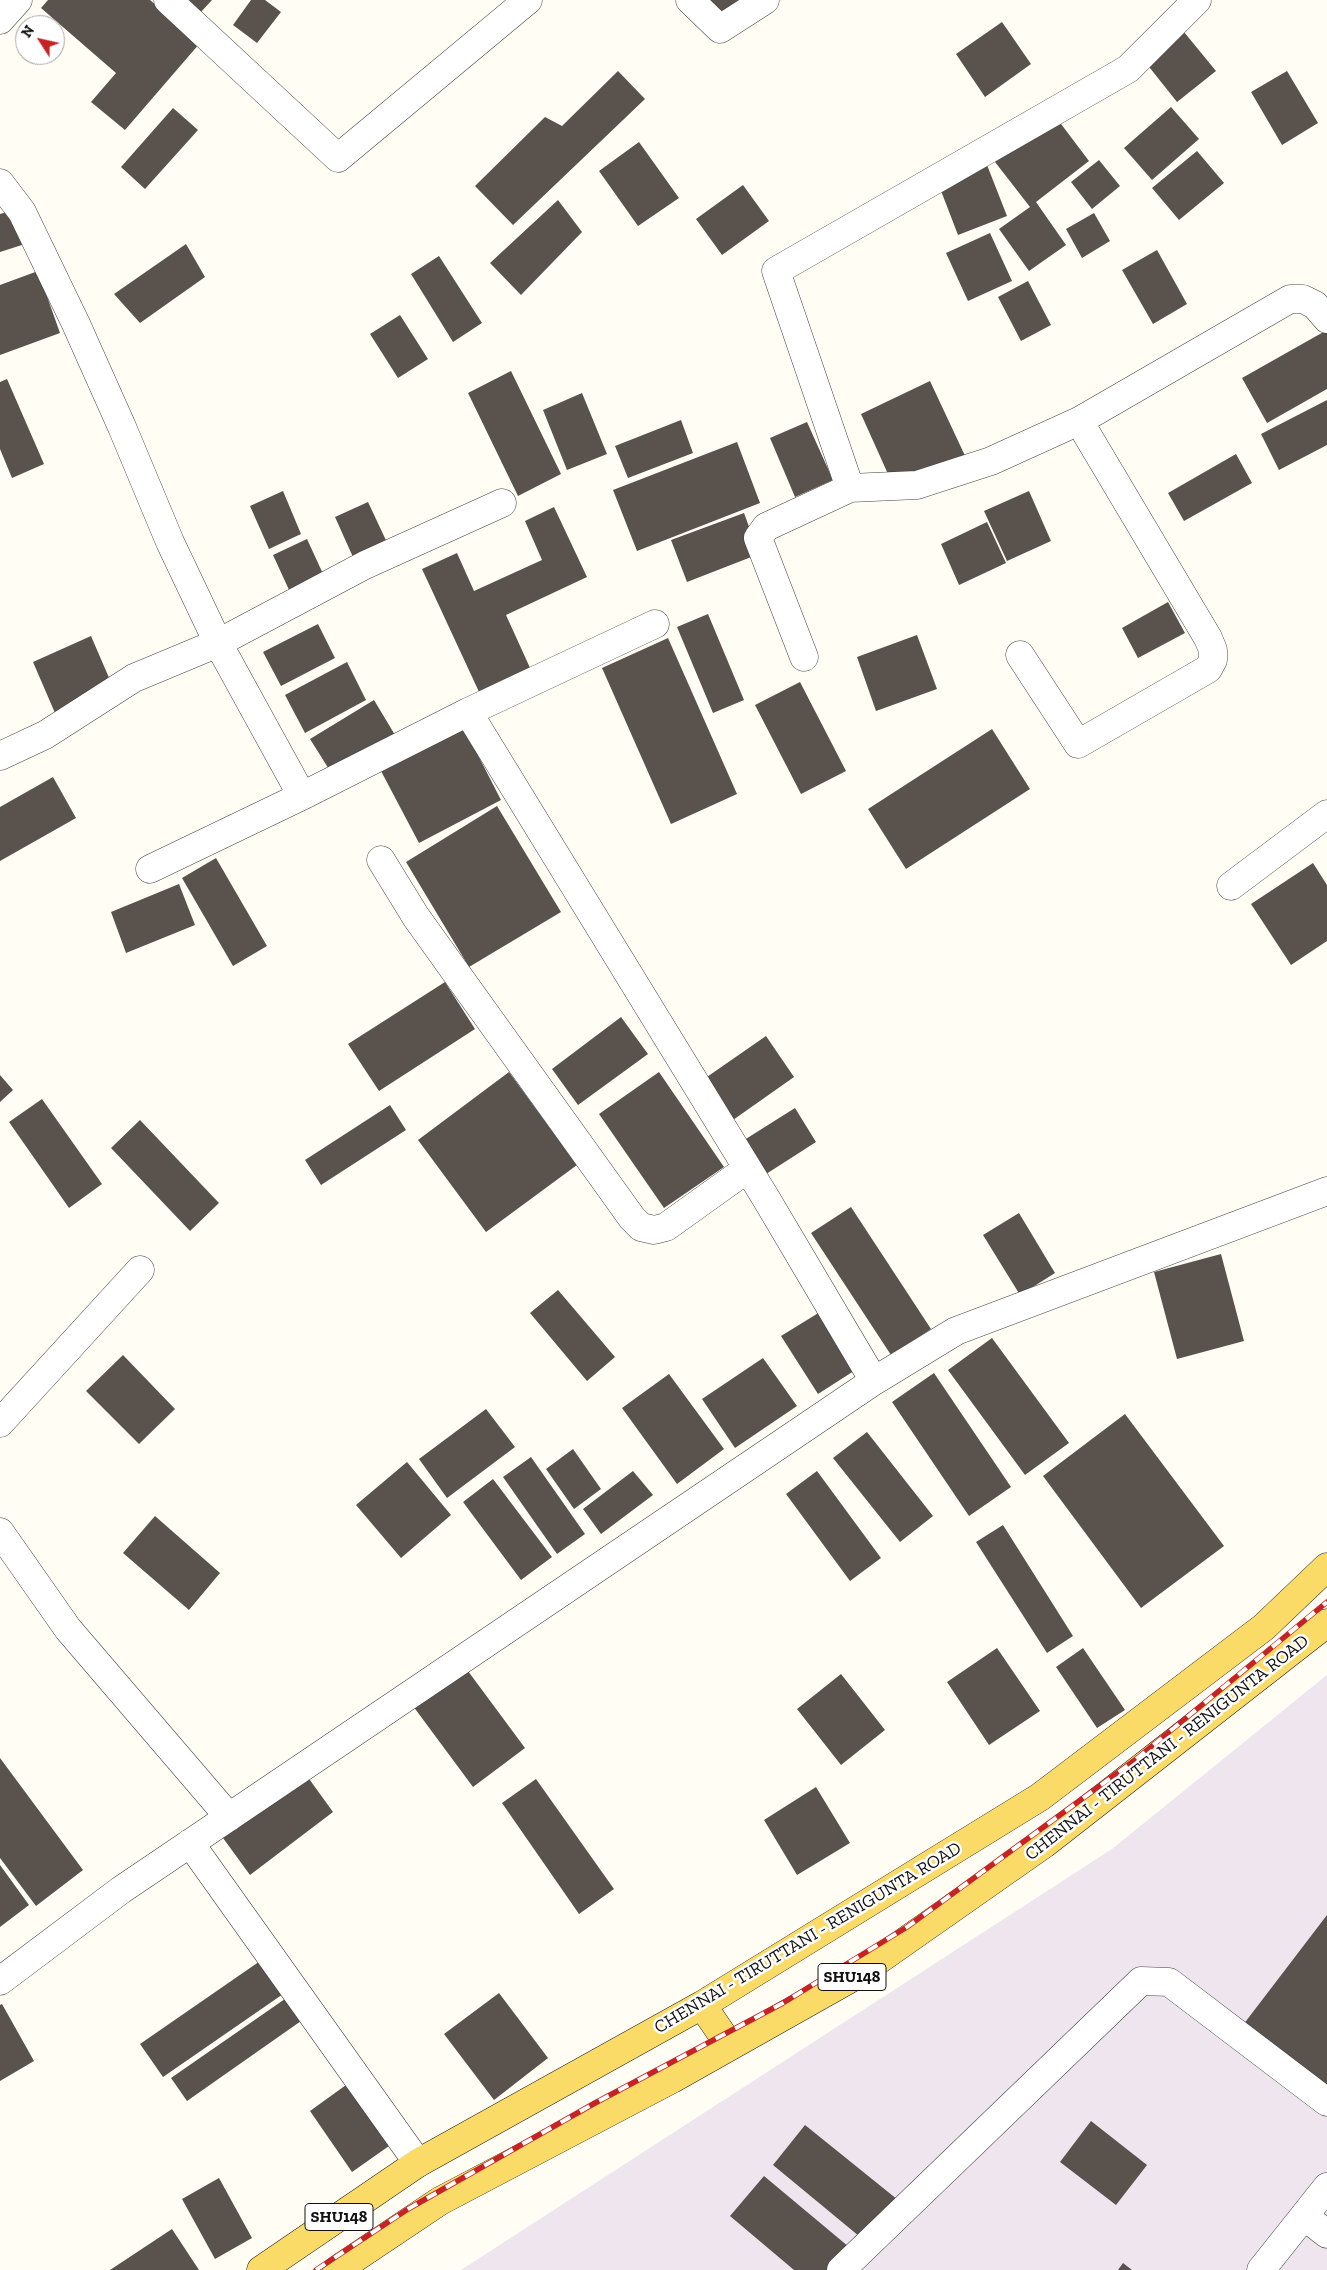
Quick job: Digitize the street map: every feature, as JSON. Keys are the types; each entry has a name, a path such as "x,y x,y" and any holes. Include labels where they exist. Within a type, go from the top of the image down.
{"main road":[{"name":"CHENNAI - TIRUTTANI - RENIGUNTA ROAD","path":"261,2270 418,2163 702,2005 1040,1797 1264,1627 1327,1566"},
{"name":"CHENNAI - TIRUTTANI - RENIGUNTA ROAD","path":"337,2270 440,2201 672,2079 860,1973 1044,1844 1327,1623"},
{"path":"702,2005 730,2046"}],"street":[{"path":"0,20 18,0"},
{"path":"168,0 338,158 528,0"},
{"path":"690,0 720,29 765,0"},
{"path":"850,488 776,271 1128,69 1197,0"},
{"path":"0,183 22,212 76,324 170,542 218,643 302,796"},
{"path":"804,657 758,538 766,527 850,488 917,485 991,461 1079,421 1290,299 1303,299 1315,305 1327,319"},
{"path":"1020,654 1078,744 1208,668 1213,660 1213,650 1208,638 1079,421"},
{"path":"0,756 45,735 134,678 218,643 365,565 502,503"},
{"path":"150,870 468,712 655,624"},
{"path":"468,712 874,1380"},
{"path":"1231,886 1327,814"},
{"path":"381,860 416,917 632,1218 641,1227 654,1230 666,1227 747,1169"},
{"path":"0,1981 121,1890 190,1843 874,1380 956,1330 1327,1191"},
{"path":"0,1423 140,1270"},
{"path":"0,1532 68,1629 229,1817"},
{"path":"190,1843 418,2163"},
{"path":"841,2270 1141,1981 1169,1982 1327,2102"},
{"path":"1261,2270 1327,2187"},
{"path":"1304,2216 1327,2234"}],"shaded area":[{"path":"1327,1675 1327,2270 461,2270 1112,1849"}],"building":[{"path":"48,0 150,0 200,43 125,130 91,102 116,73 65,29 65,15 49,15 41,8"},
{"path":"188,0 212,0 200,13"},
{"path":"251,0 265,0 281,12 257,43 233,25"},
{"path":"701,0 743,0 716,20"},
{"path":"1002,22 1031,64 985,97 956,54"},
{"path":"1184,32 1216,71 1177,102 1146,63"},
{"path":"618,71 645,99 513,225 475,186 545,117 562,126"},
{"path":"1287,71 1318,123 1282,145 1251,92"},
{"path":"1171,107 1199,139 1152,180 1124,148"},
{"path":"173,108 198,130 145,189 121,167"},
{"path":"1055,116 1089,161 1036,202 1066,245 1029,271 999,229 1030,207 995,162"},
{"path":"639,142 679,198 638,226 599,171"},
{"path":"1197,151 1224,183 1179,220 1152,188"},
{"path":"1099,160 1120,186 1092,209 1071,182"},
{"path":"987,165 1007,216 958,235 938,183"},
{"path":"743,185 769,221 722,255 696,219"},
{"path":"558,200 582,232 521,295 490,263"},
{"path":"14,210 25,244 0,252 0,214"},
{"path":"1094,213 1110,241 1082,258 1066,229"},
{"path":"990,233 1012,281 968,301 946,253"},
{"path":"186,244 205,277 140,323 114,294"},
{"path":"1157,250 1187,304 1153,324 1122,270"},
{"path":"439,256 482,323 453,342 411,274"},
{"path":"38,271 60,333 0,355 0,285"},
{"path":"1028,281 1051,325 1021,341 998,297"},
{"path":"400,315 428,359 398,378 370,334"},
{"path":"1327,330 1327,389 1267,423 1242,378"},
{"path":"511,371 561,474 518,496 468,393"},
{"path":"7,379 44,464 12,478 0,449 0,382"},
{"path":"930,381 967,460 933,472 888,474 861,414"},
{"path":"582,393 607,454 567,470 543,410"},
{"path":"1327,400 1327,445 1279,470 1261,434"},
{"path":"681,420 693,453 628,478 615,446"},
{"path":"807,422 833,480 795,497 770,438"},
{"path":"737,442 760,503 637,551 613,490"},
{"path":"1236,454 1252,483 1184,521 1168,493"},
{"path":"283,491 301,534 269,549 250,506"},
{"path":"1029,491 1051,541 1007,561 984,511"},
{"path":"368,502 391,551 357,566 335,517"},
{"path":"554,507 587,577 506,615 531,670 480,694 422,569 457,553 474,591 542,560 525,521"},
{"path":"744,513 759,554 687,582 671,540"},
{"path":"987,522 1006,563 959,585 941,544"},
{"path":"307,539 324,576 290,592 273,555"},
{"path":"1168,602 1185,633 1138,658 1122,628"},
{"path":"708,614 744,700 713,713 677,627"},
{"path":"318,624 335,658 281,686 263,652"},
{"path":"917,635 937,689 876,711 857,657"},
{"path":"91,636 113,687 55,713 33,662"},
{"path":"668,638 737,794 671,824 602,668"},
{"path":"347,662 366,700 305,733 285,695"},
{"path":"800,682 846,771 801,794 755,705"},
{"path":"374,700 395,735 332,774 310,739"},
{"path":"464,728 501,800 419,843 381,771"},
{"path":"992,729 1030,789 906,869 868,809"},
{"path":"53,777 76,818 0,861 0,807"},
{"path":"497,806 561,912 469,967 406,862"},
{"path":"216,858 267,946 233,966 182,878"},
{"path":"1313,863 1327,885 1327,941 1291,965 1251,904"},
{"path":"179,884 195,925 126,953 111,912"},
{"path":"445,982 475,1029 379,1091 348,1044"},
{"path":"621,1017 648,1054 578,1105 552,1069"},
{"path":"766,1036 794,1077 733,1120 704,1079"},
{"path":"509,1072 577,1165 486,1232 418,1140"},
{"path":"659,1072 724,1167 664,1208 599,1114"},
{"path":"0,1075 13,1090 0,1102"},
{"path":"42,1099 102,1184 69,1208 9,1122"},
{"path":"390,1105 406,1130 321,1185 305,1160"},
{"path":"795,1108 816,1142 763,1176 741,1142"},
{"path":"140,1120 219,1203 190,1231 111,1148"},
{"path":"851,1207 931,1329 891,1355 811,1233"},
{"path":"1019,1213 1055,1273 1020,1295 983,1235"},
{"path":"1221,1254 1244,1341 1177,1359 1154,1272"},
{"path":"558,1290 615,1357 587,1381 530,1313"},
{"path":"820,1312 857,1369 818,1394 781,1336"},
{"path":"992,1338 1069,1443 1025,1475 948,1370"},
{"path":"123,1355 175,1409 139,1444 86,1391"},
{"path":"763,1358 797,1406 735,1448 702,1399"},
{"path":"934,1373 1011,1487 969,1516 892,1402"},
{"path":"669,1374 724,1449 677,1484 622,1408"},
{"path":"486,1409 515,1447 447,1498 419,1459"},
{"path":"1125,1414 1224,1546 1141,1608 1043,1476"},
{"path":"867,1432 933,1516 900,1542 833,1458"},
{"path":"573,1449 601,1489 574,1509 546,1469"},
{"path":"531,1457 585,1534 557,1554 503,1477"},
{"path":"407,1462 451,1515 401,1558 356,1505"},
{"path":"633,1471 653,1495 601,1534 583,1509"},
{"path":"817,1471 881,1558 850,1581 786,1494"},
{"path":"493,1479 552,1557 521,1580 463,1502"},
{"path":"155,1516 220,1573 189,1610 123,1553"},
{"path":"1003,1525 1073,1636 1047,1653 976,1542"},
{"path":"997,1648 1040,1711 989,1745 947,1682"},
{"path":"1083,1648 1125,1710 1097,1728 1056,1667"},
{"path":"465,1667 525,1748 473,1787 413,1706"},
{"path":"841,1674 885,1730 841,1765 797,1709"},
{"path":"0,1758 83,1870 36,1906 0,1858"},
{"path":"307,1776 333,1812 250,1875 223,1838"},
{"path":"536,1779 614,1889 579,1914 502,1803"},
{"path":"816,1787 850,1843 797,1875 764,1820"},
{"path":"0,1865 29,1905 0,1927"},
{"path":"1327,1915 1327,2089 1243,2025"},
{"path":"263,1959 286,1992 163,2077 140,2044"},
{"path":"295,1992 311,2014 187,2101 171,2078"},
{"path":"499,1993 548,2058 494,2100 444,2034"},
{"path":"2,2004 34,2061 0,2081 0,2005"},
{"path":"346,2085 389,2146 352,2172 310,2111"},
{"path":"1091,2121 1147,2165 1116,2205 1060,2162"},
{"path":"805,2125 898,2200 865,2241 773,2165"},
{"path":"764,2176 849,2247 829,2270 794,2270 730,2216"},
{"path":"219,2178 252,2238 215,2259 182,2199"},
{"path":"172,2229 199,2270 110,2270"},
{"path":"1123,2263 1132,2270 1118,2270"}],"railway":[{"path":"316,2270 408,2209 595,2103 783,2003 907,1927 1135,1760 1327,1602"}]}
